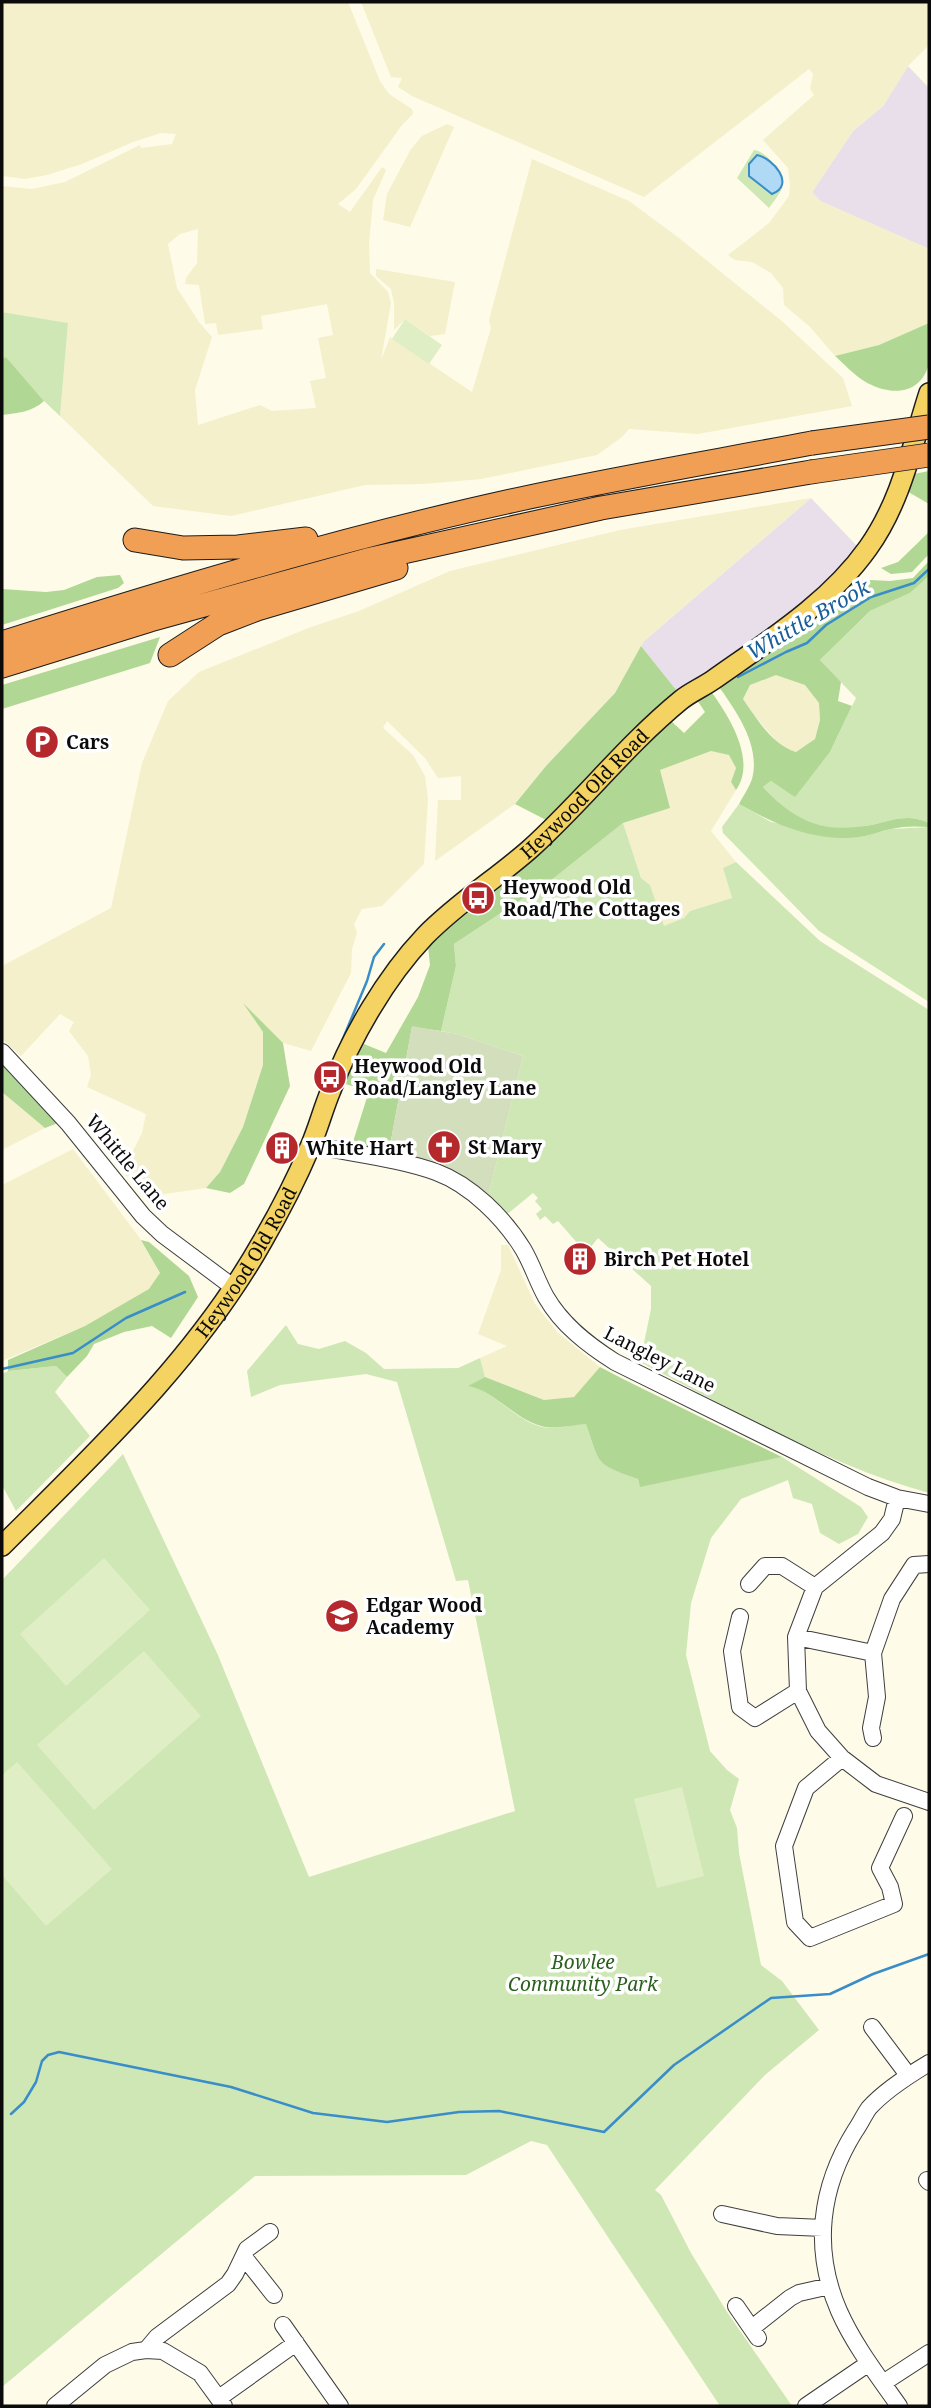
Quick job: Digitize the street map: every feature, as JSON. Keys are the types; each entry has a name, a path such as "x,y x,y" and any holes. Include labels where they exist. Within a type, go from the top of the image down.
{"highway":[{"path":"2,643 147,597 327,546 511,500 812,443 929,427"},
{"path":"2,666 150,620 367,560 601,508 929,455"},
{"path":"135,540 183,548 292,542 439,509 511,500"},
{"path":"170,654 218,624 257,609 601,508"}],"main road":[{"name":"Heywood Old Road","path":"2,1546 114,1432 204,1329 273,1223 312,1145 332,1087 383,990 426,935 530,848 658,720 685,697 806,613 834,587 877,536 906,470 929,393"}],"street":[{"name":"Whittle Lane","path":"2,1052 68,1123 143,1216 162,1234 233,1287"},
{"name":"Langley Lane","path":"312,1145 420,1167 455,1181 485,1203 522,1246 548,1300 566,1324 587,1344 615,1362 868,1487 897,1498 929,1504"},
{"path":"897,1498 892,1519 882,1533 815,1587 796,1637 798,1691 818,1731 842,1758 876,1784 929,1802"},
{"path":"873,1738 871,1728 877,1697 873,1653 891,1598 914,1565 929,1564"},
{"path":"749,1584 765,1566 782,1566 815,1587"},
{"path":"740,1617 732,1651 740,1707 755,1718 798,1691"},
{"path":"796,1637 873,1653"},
{"path":"842,1758 806,1788 784,1846 795,1922 810,1938 894,1905 890,1887 880,1868 904,1816"},
{"path":"882,2034 908,2075"},
{"path":"899,2406 869,2363 839,2311 830,2286 824,2252 825,2201 841,2153 870,2108 908,2075 929,2063"},
{"path":"722,2214 748,2211 777,2226 823,2228"},
{"path":"146,2350 157,2337 228,2284 247,2249 270,2232"},
{"path":"244,2258 274,2295"},
{"path":"736,2306 755,2333 790,2298 799,2293 830,2286"},
{"path":"283,2325 340,2406"},
{"path":"55,2406 105,2365 132,2352 146,2350 163,2351 200,2373 221,2402 296,2343"},
{"path":"883,2383 929,2353"},
{"path":"802,2403 869,2363"}],"shaded area":[{"path":"2,2 348,2 380,81 389,94 412,109 413,114 402,125 356,189 338,204 350,212 382,167 386,170 373,200 369,244 370,273 388,292 391,303 381,360 390,337 472,392 491,328 489,320 532,159 629,201 679,238 783,322 843,378 852,406 698,434 629,429 597,455 481,479 365,485 231,516 153,506 60,416 68,323 2,312 2,186 32,189 65,182 140,145 141,148 172,144 176,134 161,133 47,175 25,179 2,176","holes":["198,229 197,263 186,278 185,284 199,285 205,324 216,323 218,335 263,329 261,316 327,304 333,335 318,338 326,378 310,381 316,408 272,411 260,405 198,425 195,390 212,337 177,288 168,244 180,234"]},
{"path":"361,2 929,2 929,45 908,66 883,106 853,131 812,192 820,201 929,249 929,323 879,345 835,356 810,327 784,305 783,288 771,273 752,262 735,260 728,255 769,223 789,196 788,168 763,140 814,95 810,89 813,74 809,69 644,197 412,96 398,87 402,78 391,77"},
{"path":"908,66 929,88 929,249 820,201 812,192 853,131 883,106"},
{"path":"447,124 454,127 410,227 383,220 387,194 411,149 422,136"},
{"path":"376,269 455,282 445,334 430,336 405,319 394,330 391,289 376,276"},
{"path":"811,498 859,548 778,627 732,659 677,691 641,646 644,641"},
{"path":"811,498 644,641 615,693 546,766 515,804 435,861 438,800 461,800 461,776 438,778 425,758 387,721 383,728 413,755 425,776 428,799 424,864 382,906 362,909 354,924 357,933 352,949 351,973 311,1051 283,1043 248,1010 263,1032 263,1065 243,1127 220,1172 206,1188 158,1195 140,1187 124,1174 122,1163 131,1155 142,1133 146,1114 87,1087 91,1075 88,1056 69,1031 74,1022 60,1014 21,1056 2,1039 2,966 111,908 142,763 168,701 199,672 311,627 359,611 450,571 620,530"},
{"path":"776,674 805,685 819,703 820,720 815,739 796,752 782,748 743,699 750,685"},
{"path":"711,751 730,755 736,768 731,782 736,790 711,831 736,862 723,868 732,898 690,911 684,918 664,927 650,885 641,878 623,823 670,808 659,770"},
{"path":"2,1092 45,1128 2,1150"},
{"path":"73,1149 148,1249 160,1274 150,1289 85,1326 2,1361 2,1185"},
{"path":"501,1245 508,1245 535,1304 558,1333 600,1367 574,1397 544,1400 485,1377 480,1358 507,1346 478,1334 501,1270"}],"green space":[{"path":"754,150 779,169 784,180 769,208 737,178"},
{"path":"2,312 68,323 60,416 6,357 2,358"},
{"path":"405,319 442,345 429,364 392,339"},
{"path":"929,323 928,367 917,384 909,388 892,391 873,386 835,356 879,345"},
{"path":"6,357 44,401 35,408 2,415 2,358"},
{"path":"929,471 929,504 905,490 909,475"},
{"path":"929,532 929,554 912,572 891,574 881,568 898,562"},
{"path":"929,561 929,576 910,593 870,611 820,660 841,682 838,701 852,706 830,752 795,797 771,781 763,787 789,810 814,824 858,827 909,818 929,823 929,827 900,827 859,837 826,837 781,825 739,804 752,779 753,754 745,729 717,684 851,579 890,581 913,578","holes":["776,675 805,685 819,703 820,720 815,739 796,752 787,749 772,737 743,699 750,685"]},
{"path":"120,575 124,583 118,588 2,625 2,589 46,592 64,590 97,577"},
{"path":"929,576 929,823 903,818 842,828 814,824 801,818 763,787 771,781 795,796 830,752 856,698 820,660 870,611 910,593"},
{"path":"160,637 150,663 2,709 2,685"},
{"path":"641,646 677,691 548,821 515,804 546,766 615,693"},
{"path":"710,690 732,725 742,752 742,778 736,790 731,782 736,768 729,755 711,751 660,770 670,808 623,823 554,878 454,944 456,966 441,1031 412,1027 389,1151 352,1145 369,1091 342,1083 364,1044 386,1053 418,997 430,965 428,946 670,720 684,733 705,712 697,700"},
{"path":"739,804 771,822 861,837 891,829 929,827 929,1002 819,931 723,833 722,827"},
{"path":"623,823 641,878 650,885 664,926 684,918 690,911 732,898 723,868 736,862 820,941 929,1010 929,1493 818,1452 640,1362 651,1309 651,1286 598,1238 586,1253 558,1221 553,1224 545,1216 540,1220 536,1214 542,1209 535,1201 538,1198 533,1193 505,1216 488,1197 523,1056 441,1031 456,966 454,944 554,878"},
{"path":"243,1003 283,1043 290,1086 244,1184 230,1193 206,1188 220,1172 243,1127 263,1065 263,1032"},
{"path":"412,1026 457,1034 523,1056 488,1197 441,1168 389,1151"},
{"path":"2,1064 58,1123 45,1128 2,1092"},
{"path":"141,1240 149,1242 189,1276 198,1297 171,1338 152,1326 124,1332 94,1344 87,1356 67,1377 56,1366 8,1371 8,1360 85,1326 149,1289 160,1273"},
{"name":"Bowlee Community Park","path":"286,1325 298,1344 319,1349 345,1341 366,1353 384,1369 458,1368 480,1358 485,1377 469,1386 488,1394 523,1418 542,1427 558,1428 586,1423 601,1461 614,1470 638,1479 640,1486 782,1457 861,1507 868,1517 858,1534 839,1544 820,1533 812,1504 793,1498 788,1480 741,1499 711,1538 691,1603 686,1655 710,1751 739,1779 730,1810 737,1828 739,1853 761,1965 782,1981 819,2030 765,2075 655,2190 661,2195 691,2253 727,2312 792,2406 720,2406 547,2145 531,2141 466,2175 255,2176 2,2387 2,1580 123,1454 217,1653 309,1877 515,1811 468,1580 456,1581 397,1382 366,1374 280,1385 251,1397 247,1371"},
{"path":"56,1366 67,1377 55,1392 90,1436 16,1511 2,1485 2,1374"},
{"path":"600,1367 782,1457 640,1487 638,1479 614,1470 601,1461 586,1424 541,1426 522,1418 487,1393 468,1386 485,1377 544,1400 574,1397"},
{"path":"104,1558 150,1610 66,1686 20,1634"},
{"path":"144,1651 201,1716 94,1810 37,1745"},
{"path":"17,1762 112,1869 46,1926 2,1875 2,1775"},
{"path":"682,1787 704,1876 657,1888 634,1799"}],"water":[{"path":"757,155 769,161 780,172 782,185 772,194 749,176 749,164"}],"waterway":[{"name":"Whittle Brook","path":"738,677 807,643 826,625 871,597 914,583 929,569"},
{"name":"Whittle Brook","path":"337,1053 374,957 384,944"},
{"name":"Whittle Brook","path":"2,1369 73,1353 126,1318 185,1292"},
{"path":"11,2114 24,2102 36,2082 42,2061 48,2055 59,2052 231,2087 313,2113 387,2122 459,2112 499,2111 604,2132 674,2065 771,1998 830,1994 873,1974 929,1954"}],"place":[{"name":"Cars","path":"42,742"},
{"name":"Heywood Old Road/The Cottages","path":"478,898"},
{"name":"Heywood Old Road/Langley Lane","path":"330,1077"},
{"name":"St Mary","path":"444,1147"},
{"name":"White Hart","path":"282,1148"},
{"name":"Birch Pet Hotel","path":"580,1259"},
{"name":"Edgar Wood Academy","path":"342,1616"}]}
